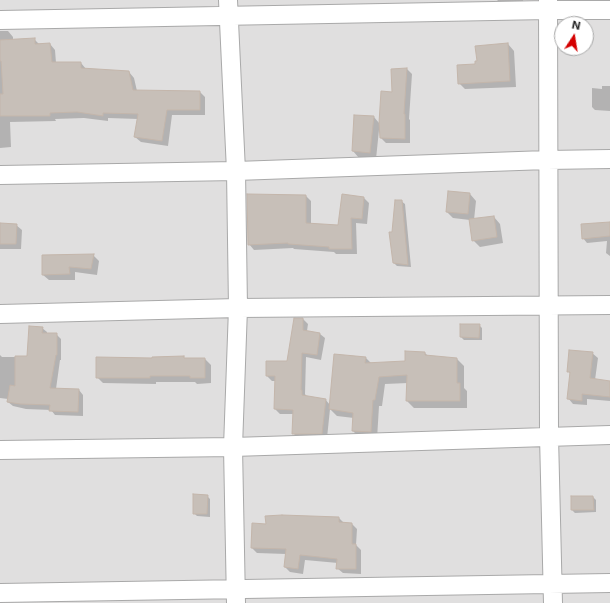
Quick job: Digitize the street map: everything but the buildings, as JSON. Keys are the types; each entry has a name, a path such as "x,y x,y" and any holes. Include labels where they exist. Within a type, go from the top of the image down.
{"street":[{"path":"548,5 547,160 549,436 553,603"},
{"path":"0,20 228,8 548,5 610,10"},
{"path":"228,8 236,171 238,308 233,447 235,596"},
{"path":"0,175 236,171 610,159"},
{"path":"0,314 238,308 610,305"},
{"path":"0,450 233,447 610,435"},
{"path":"0,593 235,596 610,583"}],"shaded area":[{"path":"0,0 610,0 610,603 0,603"}]}
